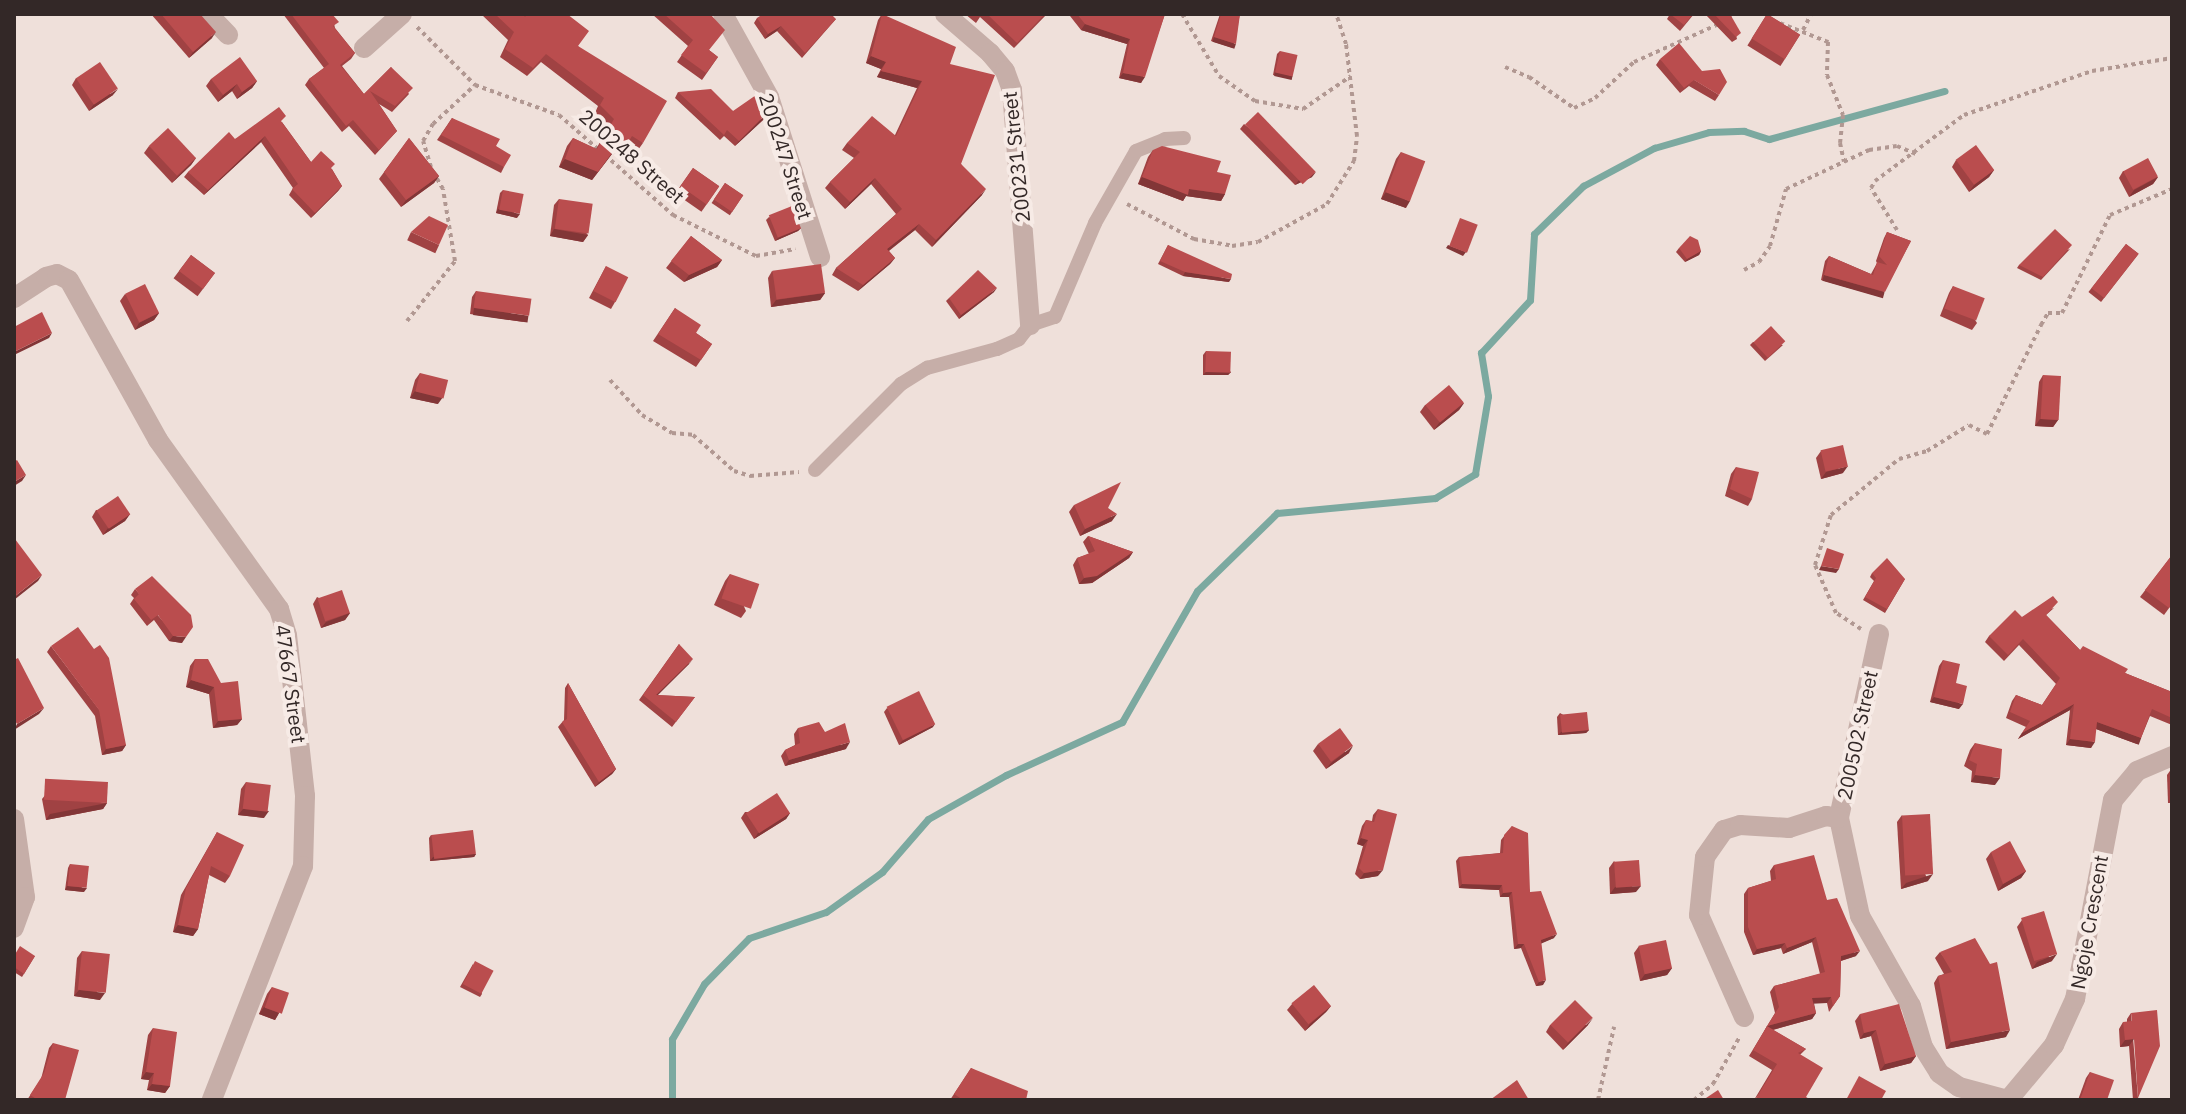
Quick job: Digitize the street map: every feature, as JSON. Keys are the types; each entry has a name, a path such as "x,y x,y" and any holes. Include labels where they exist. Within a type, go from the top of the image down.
{"street":[{"path":"208,14 228,35"},
{"name":"200247 Street","path":"723,14 769,97 818,251"},
{"name":"200231 Street","path":"945,14 990,53 1005,71 1012,90 1030,325"},
{"path":"364,48 408,19"},
{"name":"47667 Street","path":"14,298 46,277 57,274 69,280 158,440 279,609 287,635 305,796 303,866 212,1100"},
{"name":"200502 Street","path":"1879,634 1839,818 1863,924 1911,1006 1930,1061 1959,1087 2008,1100"},
{"name":"Ngoje Crescent","path":"2008,1100 2054,1045 2072,1008 2113,800 2137,771 2172,756"},
{"path":"1744,1017 1699,915 1705,857 1724,830 1740,825 1789,828 1826,816 1839,818"},
{"path":"14,819 25,897 14,928"}],"lane":[{"path":"815,470 901,384 927,368 997,349 1019,339 1030,325 1055,317 1105,207 1136,151 1165,139 1184,138"}],"path":[{"path":"1182,14 1219,76 1255,101 1303,109 1351,76"},
{"path":"1105,207 1131,204 1194,239 1232,246 1258,242 1327,204 1354,161 1351,76 1336,14"},
{"path":"1803,31 1811,14"},
{"name":"200248 Street","path":"408,19 475,85 559,115 673,215 756,256 818,251"},
{"path":"1775,20 1828,42 1831,49 1827,75 1843,115 1840,143 1844,162"},
{"path":"1505,67 1529,77 1574,108 1595,98 1634,62 1722,22"},
{"path":"1897,230 1871,188 1964,115 2092,71 2172,58"},
{"path":"407,321 455,261 443,189 424,155 423,141 433,124 475,85"},
{"path":"1744,270 1759,262 1770,246 1786,189 1869,150 1897,146 1916,154"},
{"path":"1879,634 1843,621 1819,577 1815,565 1831,515 1899,459 1927,451 1969,425 1987,434 2041,325 2048,313 2062,313 2110,215 2172,189"},
{"path":"610,380 642,415 672,433 693,435 734,471 750,476 815,470"},
{"path":"1694,1100 1719,1074 1741,1035 1744,1017"},
{"path":"1598,1100 1614,1027"}],"building":[{"path":"161,14 200,14 216,32 193,52"},
{"path":"291,14 332,14 339,22 333,26 355,53 340,65 364,94 391,67 413,88 395,106 370,91 397,131 379,150 353,120 346,126 309,79 329,64"},
{"path":"495,14 523,14 525,17 527,14 567,14 589,31 578,46 667,101 643,143 632,136 626,146 620,142 598,172 565,159 573,138 597,149 614,119 600,105 604,98 546,54 533,68 505,49 514,32"},
{"path":"664,14 710,14 725,30 709,50 718,57 706,73 681,55 693,40"},
{"path":"763,14 831,14 836,19 805,53 781,26 768,34 757,18"},
{"path":"882,14 956,47 950,64 995,75 961,164 986,189 936,240 919,224 887,249 895,258 863,285 836,268 902,209 875,178 850,202 830,182 860,152 847,143 872,116 896,136 922,81 881,71 886,62 871,56"},
{"path":"987,14 1045,14 1017,43"},
{"path":"1077,14 1165,14 1145,77 1123,73 1130,39 1085,24"},
{"path":"1221,14 1240,14 1236,44 1214,37"},
{"path":"1670,14 1693,14 1684,25"},
{"path":"1714,14 1730,14 1741,33 1736,37"},
{"path":"1767,14 1800,35 1785,59 1752,39"},
{"path":"1679,43 1702,71 1720,69 1727,82 1719,95 1694,80 1684,88 1660,59"},
{"path":"1280,51 1298,55 1293,76 1275,72"},
{"path":"240,57 257,81 242,92 237,84 223,95 211,79"},
{"path":"100,62 118,89 94,105 76,78"},
{"path":"711,89 733,111 759,93 766,114 739,141 727,130 724,135 678,92"},
{"path":"279,107 286,116 281,121 311,162 321,151 335,164 331,168 342,186 315,213 292,189 298,184 265,136 208,190 188,172 229,132 235,139"},
{"path":"1258,112 1316,172 1303,184 1245,125"},
{"path":"452,118 500,139 496,146 511,155 504,167 441,135"},
{"path":"168,128 196,158 177,176 149,146"},
{"path":"409,138 439,176 406,200 384,172"},
{"path":"1976,145 1994,170 1974,185 1956,160"},
{"path":"1162,146 1221,161 1217,172 1231,175 1225,194 1189,189 1188,195 1142,177 1153,150"},
{"path":"1401,152 1425,161 1410,201 1386,192"},
{"path":"2148,158 2158,177 2133,190 2123,171"},
{"path":"693,168 719,186 707,204 680,186"},
{"path":"725,183 743,195 732,212 714,200"},
{"path":"503,190 524,194 520,214 499,210"},
{"path":"559,199 593,204 588,233 555,229"},
{"path":"792,206 801,228 778,238 769,215"},
{"path":"429,216 448,225 439,245 411,232"},
{"path":"1460,218 1478,225 1467,253 1449,246"},
{"path":"2055,229 2072,245 2043,277 2019,265"},
{"path":"1887,232 1911,241 1885,292 1824,275 1829,256 1873,275 1877,262 1887,265 1879,256"},
{"path":"691,236 722,260 689,275 671,261"},
{"path":"1690,236 1698,240 1701,251 1687,259 1679,248"},
{"path":"2126,244 2139,254 2104,298 2092,288"},
{"path":"1168,245 1232,274 1231,279 1185,272 1160,261"},
{"path":"191,255 215,273 203,289 179,271"},
{"path":"821,264 825,293 777,300 772,271"},
{"path":"606,266 628,277 616,302 593,291"},
{"path":"978,270 997,288 961,315 949,298"},
{"path":"145,284 159,313 139,322 125,294"},
{"path":"1953,286 1985,298 1976,321 1944,308"},
{"path":"476,291 531,299 529,316 474,308"},
{"path":"675,308 701,325 696,333 712,344 701,360 658,334"},
{"path":"42,312 52,333 14,352 14,327"},
{"path":"1771,326 1785,341 1768,358 1753,342"},
{"path":"1206,351 1231,352 1230,373 1205,372"},
{"path":"420,373 448,380 444,398 415,391"},
{"path":"2043,375 2061,376 2059,420 2041,419"},
{"path":"1449,385 1464,403 1440,423 1425,405"},
{"path":"1843,445 1848,466 1826,472 1821,450"},
{"path":"17,460 26,475 14,482 14,462"},
{"path":"1736,467 1759,472 1752,499 1730,489"},
{"path":"1121,482 1108,508 1117,514 1085,529 1074,505"},
{"path":"118,496 130,514 109,529 96,511"},
{"path":"1088,536 1133,552 1097,576 1084,578 1077,558 1095,551"},
{"path":"14,540 42,575 14,597"},
{"path":"1827,548 1844,554 1839,569 1821,566"},
{"path":"2172,555 2172,604 2169,608 2145,590"},
{"path":"1887,558 1905,579 1887,609 1865,597 1876,578 1872,573"},
{"path":"730,574 759,584 751,609 722,599"},
{"path":"152,576 191,615 193,627 186,637 173,636 158,615 151,620 134,599 139,594 135,589"},
{"path":"342,590 350,613 325,621 317,598"},
{"path":"2053,596 2058,602 2046,615 2080,650 2083,646 2128,669 2125,673 2172,692 2172,718 2152,709 2141,738 2097,722 2095,742 2070,739 2074,704 2022,733 2030,721 2010,712 2016,695 2042,705 2060,678 2023,639 2008,655 1989,636 2015,610 2022,617"},
{"path":"78,627 94,649 100,645 109,658 126,745 106,749 99,710 51,646"},
{"path":"679,644 693,659 656,695 695,697 676,722 643,695"},
{"path":"18,658 44,708 17,724 14,719 14,660"},
{"path":"195,659 208,659 221,683 238,681 242,719 218,721 214,687 191,680"},
{"path":"1943,660 1960,664 1956,683 1967,686 1963,704 1934,697"},
{"path":"568,683 616,769 599,782 562,722 567,719"},
{"path":"919,691 935,724 903,740 887,707"},
{"path":"1587,712 1589,730 1562,733 1560,715"},
{"path":"819,722 825,732 845,723 850,742 789,760 785,750 800,743 798,728"},
{"path":"1340,728 1353,746 1331,762 1318,744"},
{"path":"1975,743 2002,749 2000,778 1975,775 1977,764 1969,760"},
{"path":"45,779 108,782 107,803 44,800"},
{"path":"246,782 271,785 268,812 243,809"},
{"path":"777,793 790,813 759,833 746,813"},
{"path":"1378,809 1397,814 1383,870 1364,873 1359,868 1368,840 1361,838 1366,820 1374,822"},
{"path":"1930,814 1933,874 1905,875 1902,815"},
{"path":"1512,826 1528,833 1530,892 1541,891 1557,934 1541,940 1546,980 1539,982 1524,944 1518,944 1512,892 1503,893 1502,885 1462,884 1459,857 1503,853 1504,835"},
{"path":"473,830 476,854 434,859 431,835"},
{"path":"217,832 244,845 230,876 211,866 198,929 178,925 186,888"},
{"path":"2010,841 2026,871 2003,884 1991,852"},
{"path":"1814,855 1827,900 1837,898 1860,951 1841,956 1840,996 1833,1006 1831,997 1812,998 1816,1013 1767,1026 1779,1007 1774,986 1825,972 1816,937 1787,948 1785,943 1757,949 1748,927 1748,888 1776,879 1774,865"},
{"path":"1639,860 1641,886 1616,888 1614,862"},
{"path":"70,864 89,866 87,888 68,886"},
{"path":"2044,911 2057,954 2034,961 2021,918"},
{"path":"1975,938 1990,964 1997,962 2010,1030 1951,1042 1938,976 1952,972 1940,952"},
{"path":"1666,940 1672,968 1645,974 1639,946"},
{"path":"20,946 35,956 24,974 14,967 14,956"},
{"path":"82,951 110,954 106,993 78,990"},
{"path":"475,961 494,971 481,994 463,984"},
{"path":"1314,985 1331,1006 1308,1024 1291,1003"},
{"path":"272,987 289,993 282,1014 265,1008"},
{"path":"1575,1000 1593,1018 1568,1042 1550,1025"},
{"path":"1899,1004 1916,1056 1885,1064 1876,1030 1864,1033 1860,1014"},
{"path":"2157,1010 2160,1046 2138,1098 2134,1039 2125,1040 2123,1022 2132,1021 2131,1013"},
{"path":"1767,1026 1806,1049 1798,1053 1823,1068 1806,1097 1811,1100 1755,1100 1777,1064 1753,1050"},
{"path":"153,1028 177,1032 170,1086 152,1084 154,1073 146,1072"},
{"path":"53,1043 79,1050 65,1100 38,1100 30,1095 44,1073"},
{"path":"971,1068 1028,1091 1026,1100 963,1100 954,1094"},
{"path":"2090,1072 2114,1080 2107,1100 2080,1100"},
{"path":"1859,1076 1886,1091 1881,1100 1846,1100"},
{"path":"1517,1080 1529,1100 1490,1100"},
{"path":"1718,1090 1724,1100 1703,1100"}],"waterway":[{"path":"672,1100 672,1039 704,984 749,938 826,912 882,872 928,819 1006,775 1122,722 1197,591 1277,513 1435,498 1475,474 1488,396 1481,353 1530,300 1534,234 1583,186 1654,148 1709,132 1744,131 1769,139 1945,91"}]}
